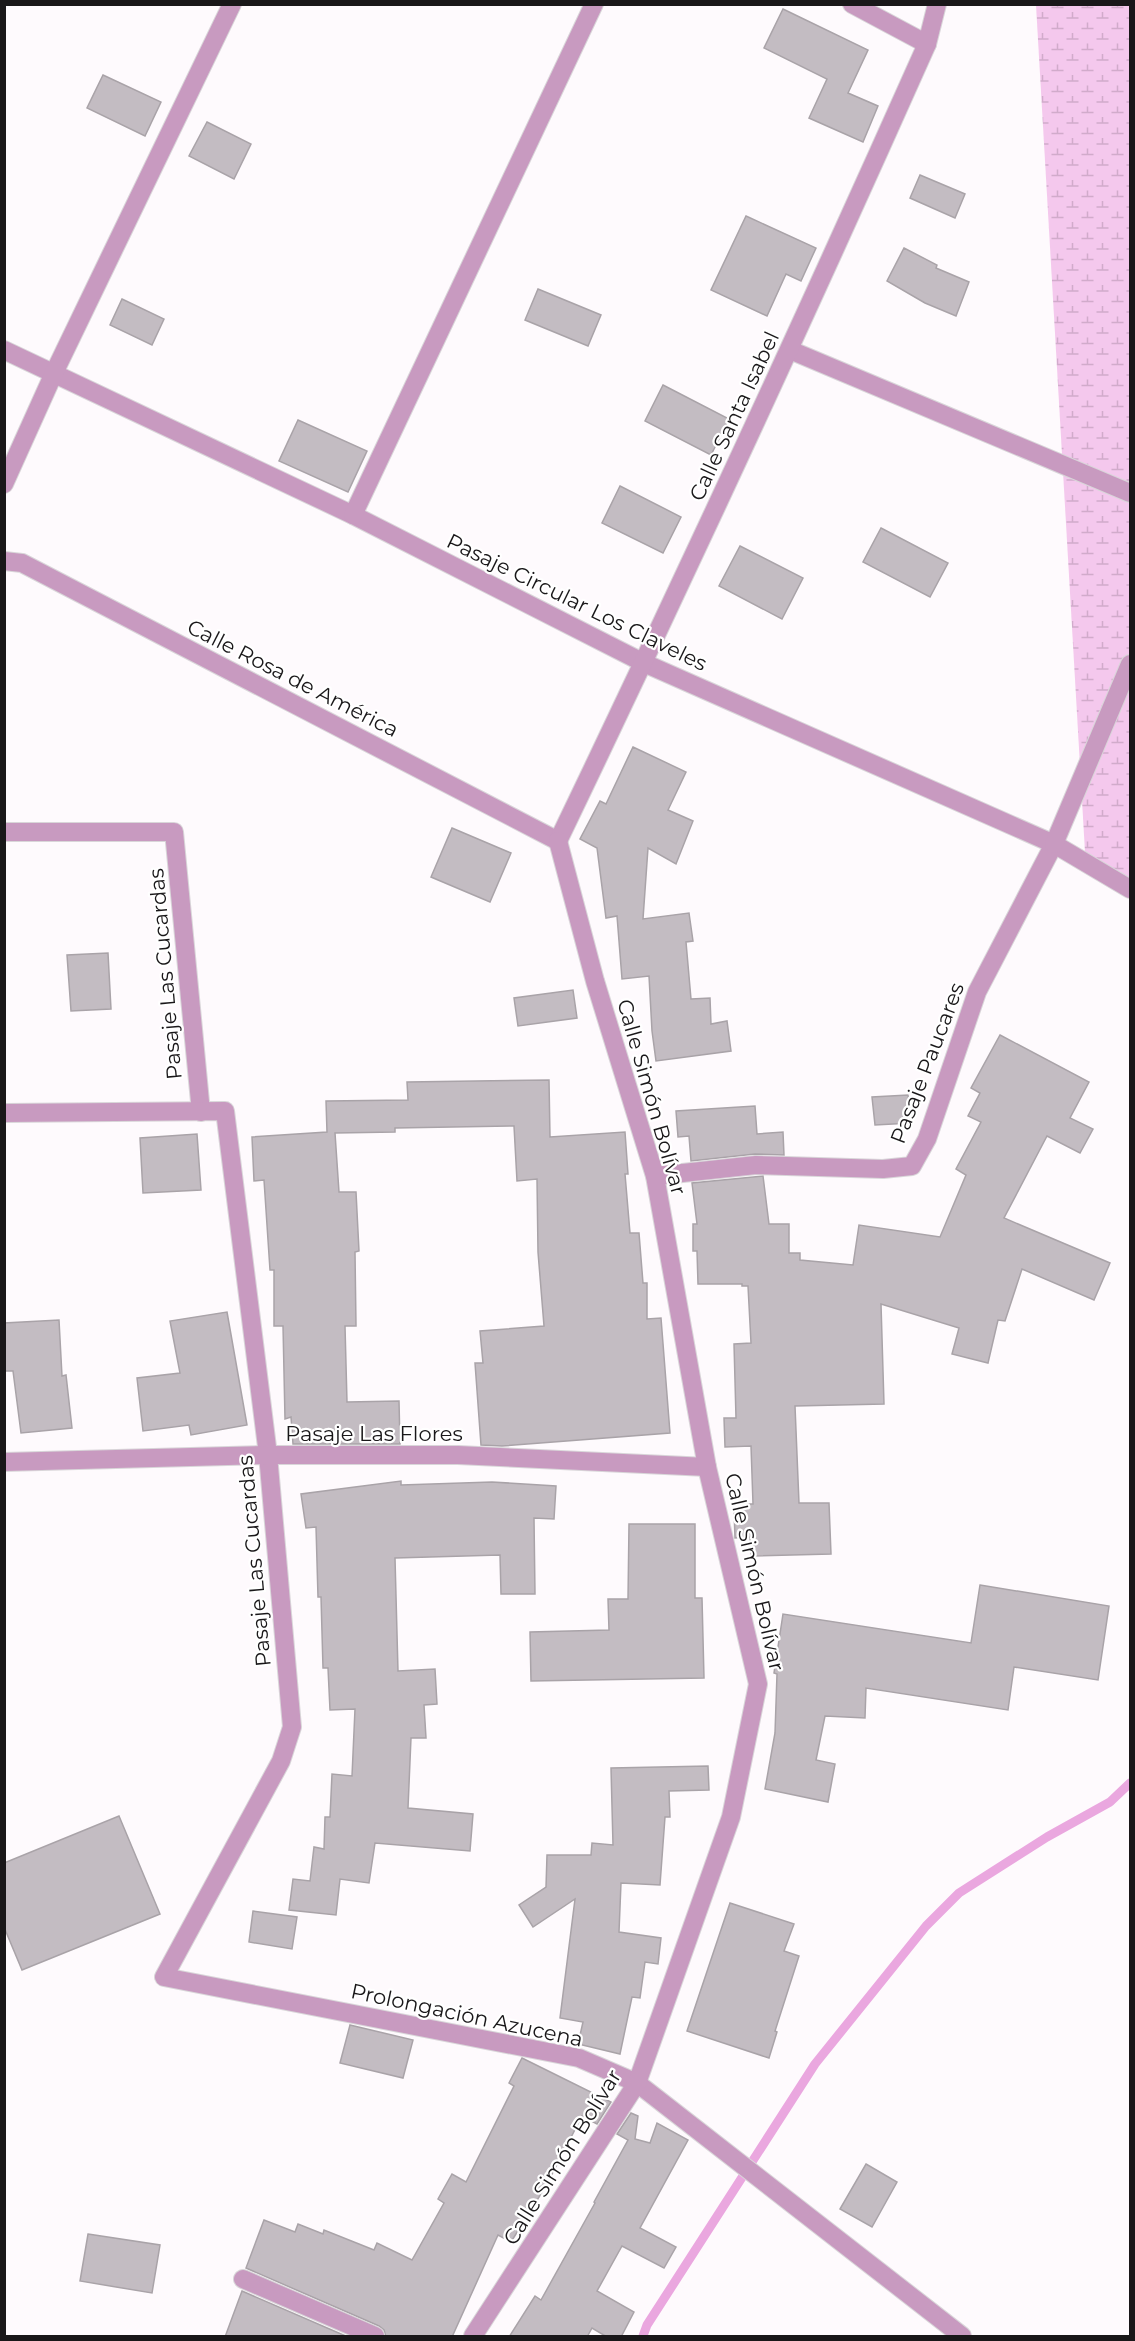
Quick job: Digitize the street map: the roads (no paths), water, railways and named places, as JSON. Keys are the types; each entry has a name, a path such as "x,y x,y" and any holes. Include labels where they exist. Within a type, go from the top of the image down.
{"street":[{"path":"4,484 54,373 232,4"},
{"path":"353,515 594,4"},
{"path":"852,4 927,44"},
{"name":"Calle Santa Isabel","path":"558,841 790,350 927,44 937,4"},
{"name":"Pasaje Circular Los Claveles","path":"4,350 353,515 644,663 1054,844 1131,889"},
{"path":"790,350 1131,493"},
{"name":"Calle Rosa de América","path":"4,561 22,563 558,841"},
{"path":"1054,844 1131,664"},
{"name":"Pasaje Las Cucardas","path":"4,832 174,832 201,1112 225,1112 268,1455 292,1727 281,1761 164,1977"},
{"name":"Calle Simón Bolívar","path":"473,2337 637,2083 731,1817 758,1684 707,1467 655,1176 595,981 558,841"},
{"name":"Pasaje Paucares","path":"655,1176 756,1165 883,1169 912,1166 927,1139 977,993 1054,844"},
{"path":"4,1113 201,1112"},
{"name":"Pasaje Las Flores","path":"4,1462 268,1455 458,1455 707,1467"},
{"name":"Prolongación Azucena","path":"164,1977 579,2058 637,2083 962,2337"},
{"path":"243,2279 375,2337"}],"waterway":[{"path":"643,2336 647,2325 815,2064 926,1926 959,1893 1047,1837 1110,1802 1130,1783"}]}
